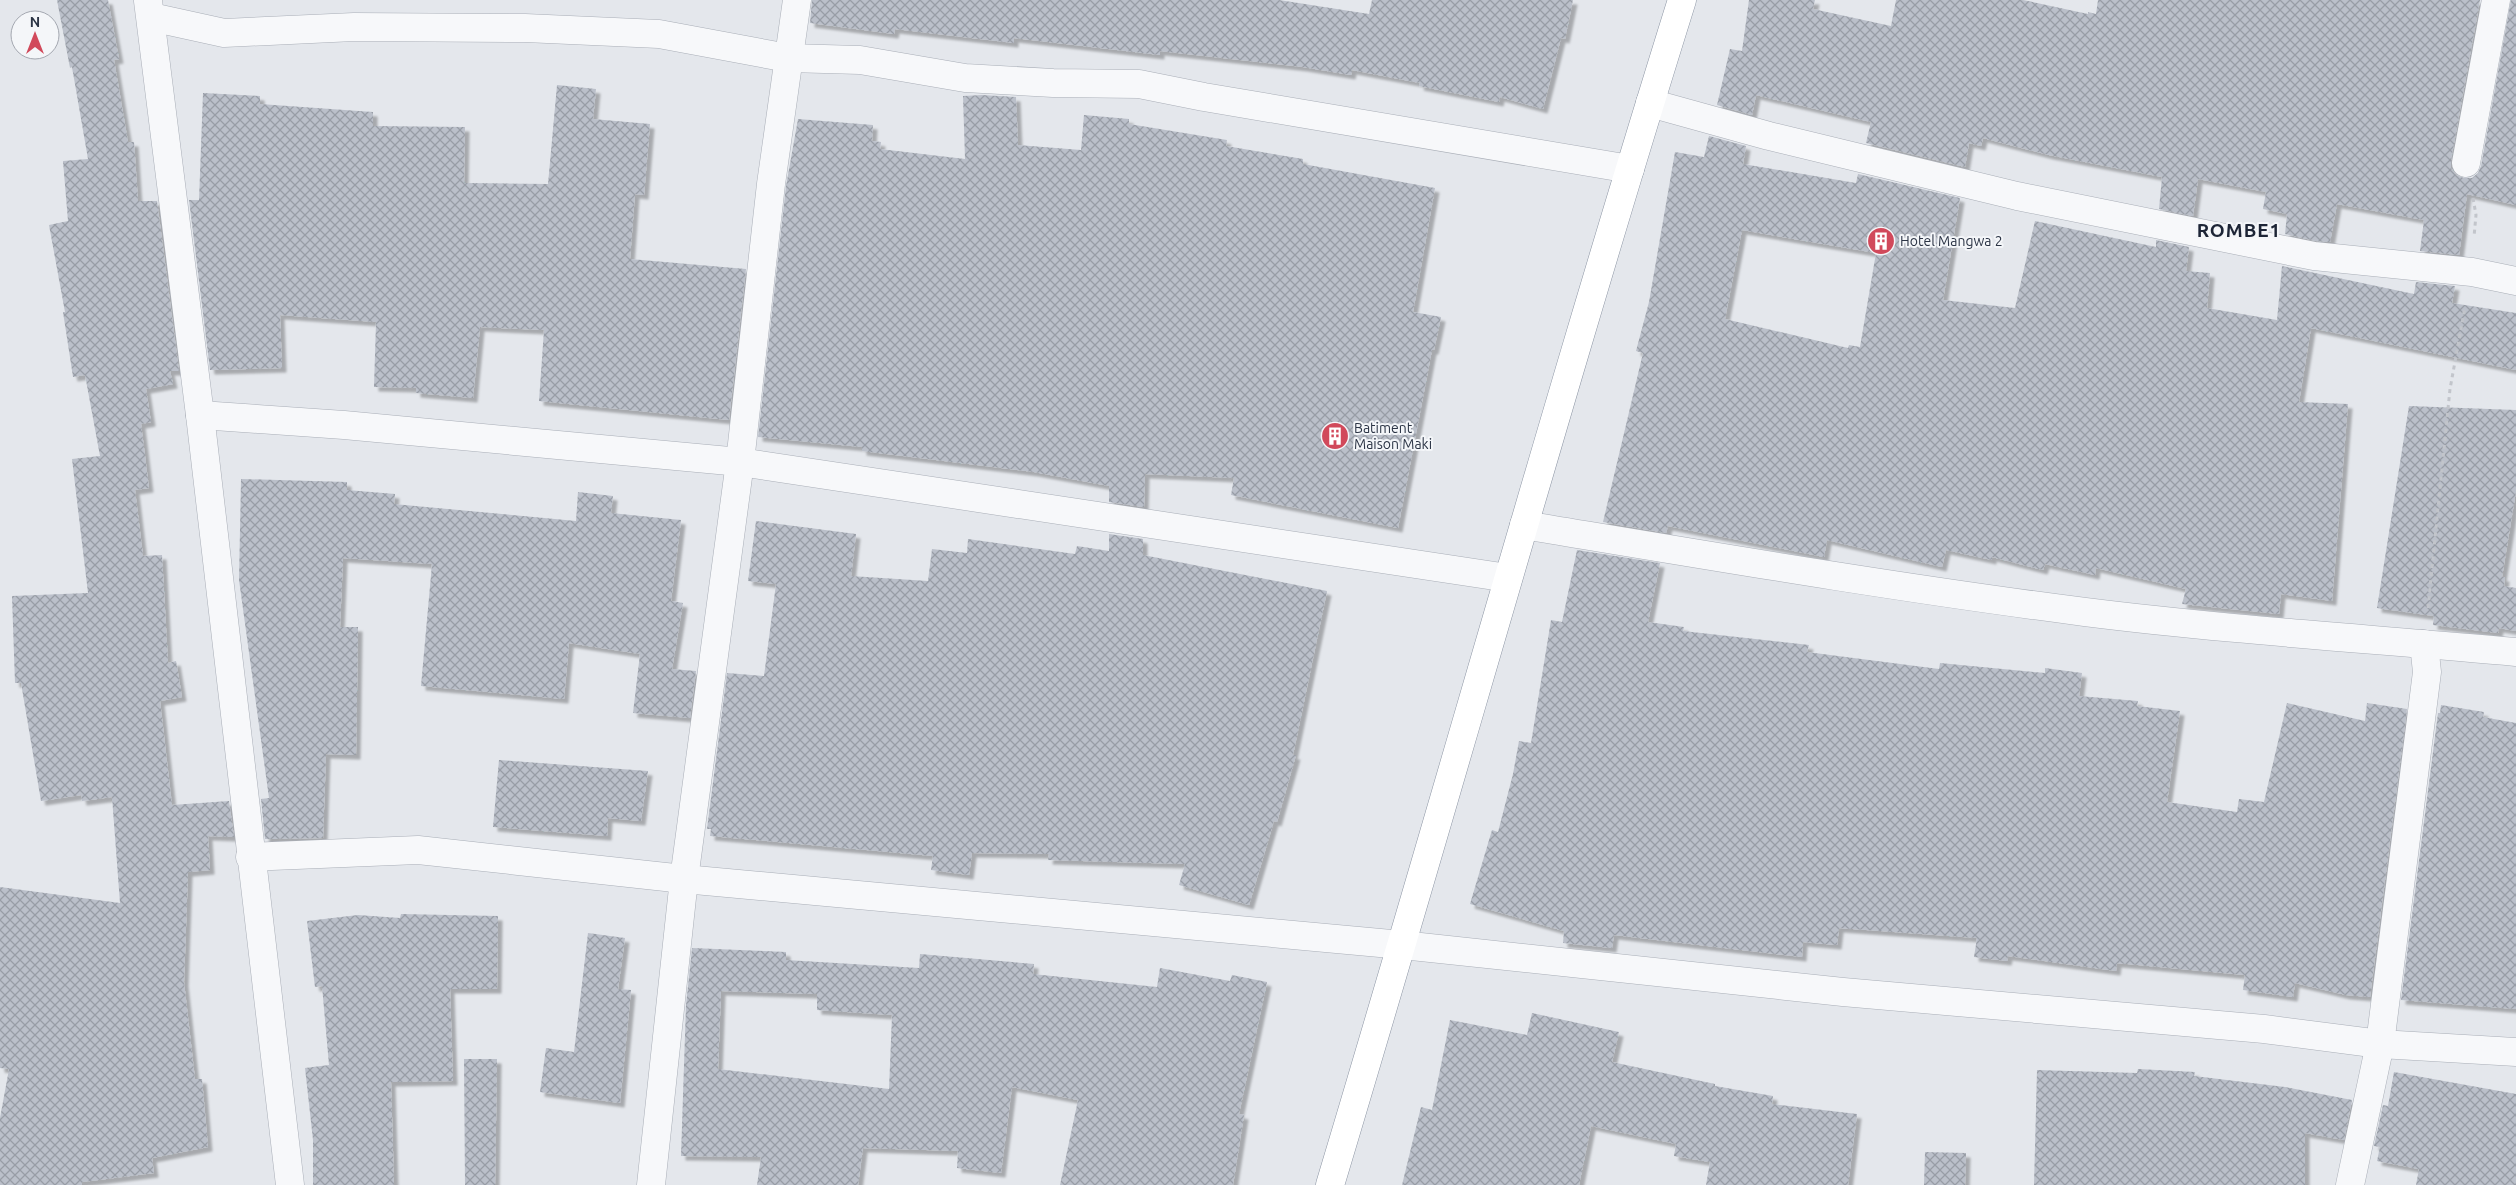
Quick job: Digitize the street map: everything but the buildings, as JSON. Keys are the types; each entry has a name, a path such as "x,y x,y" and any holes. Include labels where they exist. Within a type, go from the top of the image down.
{"highway":[{"path":"1330,1185 1402,945 1508,578 1682,0"}],"street":[{"path":"651,1185 684,880 740,462 771,184 797,0"},
{"path":"2466,163 2496,0"},
{"path":"290,1185 250,857 200,415 149,9 224,32 354,27 525,28 659,34 788,58 860,60 964,78 1053,83 1138,84 1204,97 1630,169"},
{"path":"1650,103 1769,136 2027,198 2314,256 2472,272 2516,281"},
{"path":"200,415 344,425 740,462 1508,578"},
{"path":"1524,525 1726,559 2086,612 2516,652"},
{"path":"2350,1185 2380,1044 2426,672 2424,644"},
{"path":"250,857 418,850 684,880 1402,945 1843,992 2264,1030 2380,1044 2516,1052"}],"path":[{"path":"2424,644 2450,389 2472,272 2476,215 2466,163"}],"place":[{"name":"Hotel Mangwa 2","path":"1881,241"},
{"name":"Batiment Maison Maki","path":"1335,436"}],"district":[{"name":"ROMBE1","path":"2239,230"}]}
